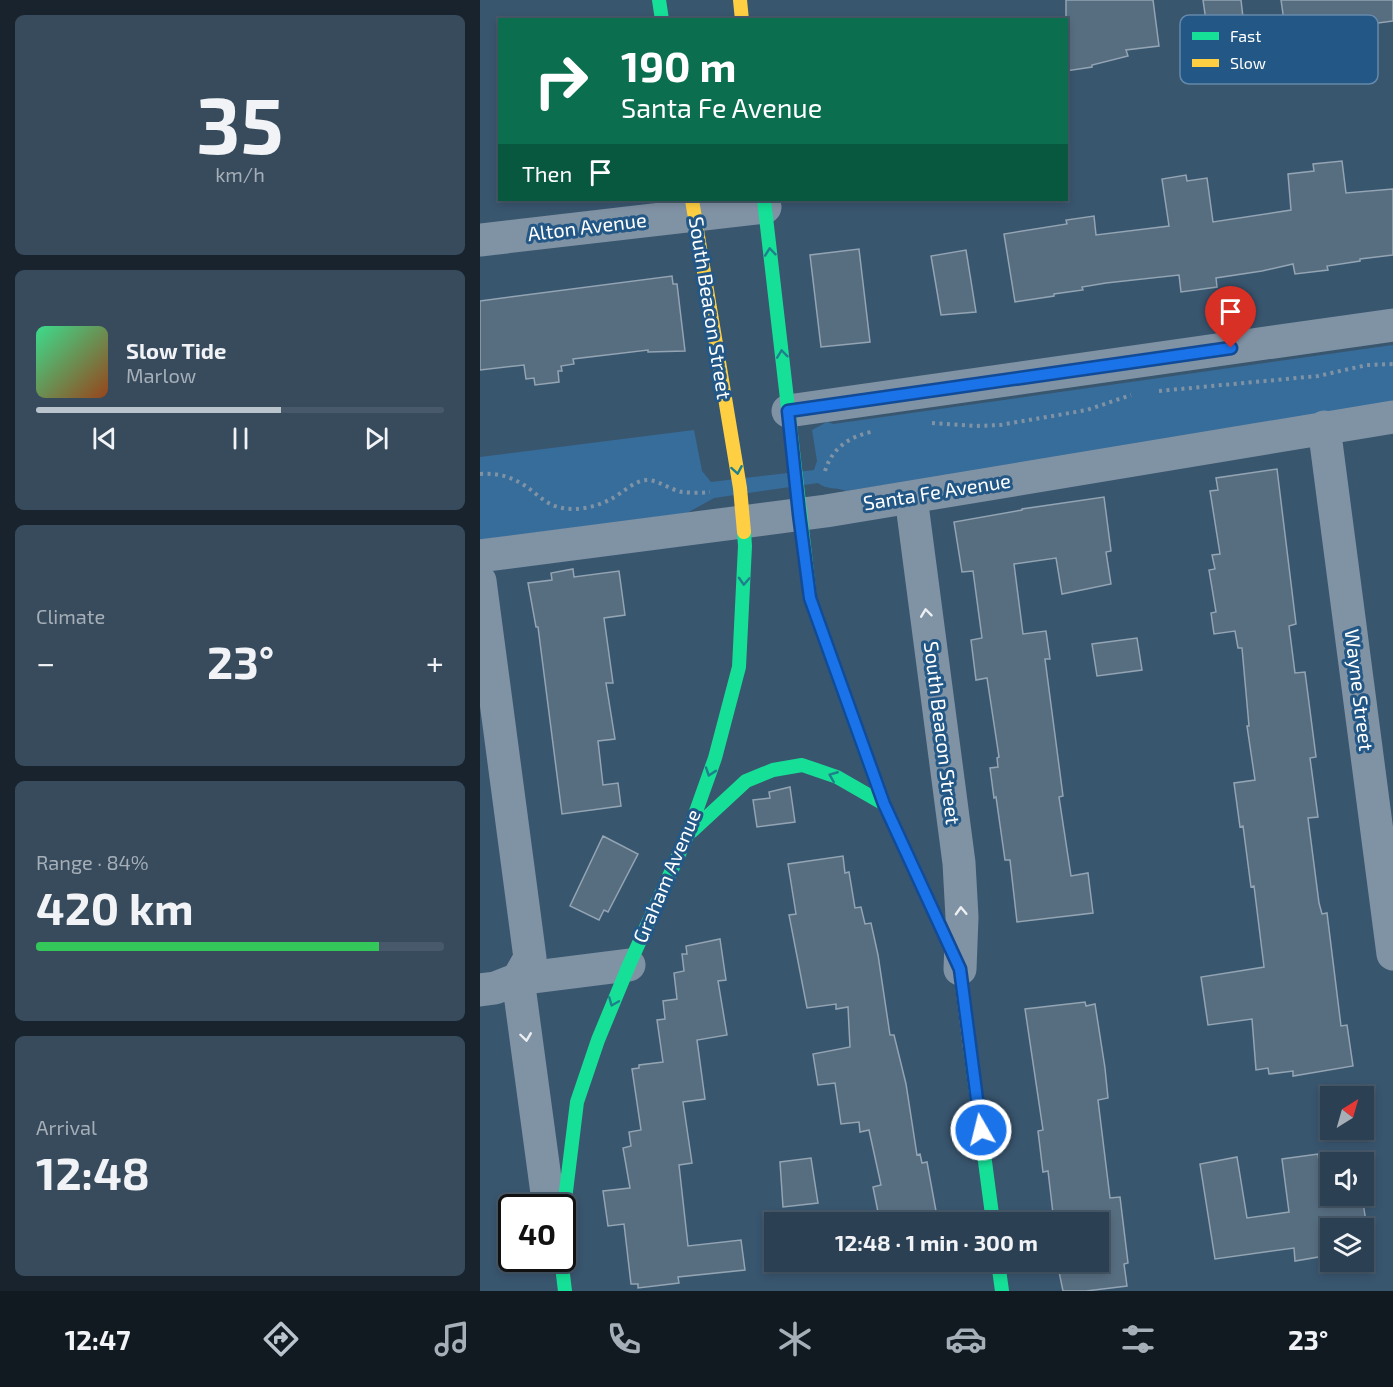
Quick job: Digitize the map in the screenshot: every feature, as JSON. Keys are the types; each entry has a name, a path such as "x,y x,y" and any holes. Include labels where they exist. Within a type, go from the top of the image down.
{"street":[{"path":"659,0 662,18"},
{"path":"740,0 742,18"},
{"name":"Alton Avenue","path":"480,240 693,206 764,203"},
{"name":"South Beacon Street","path":"764,203 810,598 884,804 960,969"},
{"name":"South Beacon Street","path":"693,206 744,523"},
{"path":"788,411 1393,325"},
{"name":"Santa Fe Avenue","path":"480,556 744,523 1393,417"},
{"name":"Wayne Street","path":"1324,427 1393,954"},
{"name":"South Beacon Street","path":"911,497 959,863 962,917 960,969 992,1212"},
{"name":"Graham Avenue","path":"566,1194 577,1102 598,1040 628,965 688,834 715,758 739,668 744,523"},
{"path":"480,581 530,958 518,979 547,1194"},
{"path":"688,834 747,781 773,770 802,765 837,777 884,804"},
{"path":"480,990 495,988 518,979 628,965"},
{"path":"563,1272 566,1291"},
{"path":"999,1272 1002,1291"}],"path":[{"path":"1157,391 1318,376 1367,365 1393,363"},
{"path":"931,423 976,426 1000,424 1087,410 1140,392"},
{"path":"823,478 829,459 840,444 876,431"},
{"path":"480,474 490,473 511,477 556,507 572,509 590,507 610,500 633,484 646,480 682,492 713,491"}],"shaded area":[{"path":"1393,345 1393,407 846,491 825,487 818,483 714,498 687,513 480,540 480,457 694,430 702,471 711,482 814,470 817,461 812,430 827,422 833,424"}],"building":[{"path":"1066,0 1153,0 1159,46 1126,50 1128,56 1092,65 1092,67 1068,71 1068,18 1066,18"},
{"path":"1203,0 1241,0 1243,15 1205,15"},
{"path":"1281,0 1393,0 1393,21 1378,23 1378,15 1283,15"},
{"path":"1342,161 1346,193 1393,189 1393,255 1327,266 1328,270 1295,274 1293,264 1216,278 1217,287 1181,292 1179,275 1106,283 1082,287 1083,290 1015,302 1004,234 1067,224 1066,220 1094,216 1096,235 1169,226 1162,179 1186,175 1187,181 1207,178 1213,222 1291,210 1288,174 1314,171 1313,164"},
{"path":"859,249 870,342 821,347 810,255"},
{"path":"966,250 976,312 941,315 931,256"},
{"path":"672,276 673,284 677,284 685,351 648,352 648,350 573,359 574,364 561,366 562,371 558,371 559,382 535,385 534,378 526,379 524,365 480,370 480,301"},
{"path":"1277,469 1296,624 1289,626 1295,673 1305,672 1316,757 1310,758 1318,817 1308,818 1319,903 1322,914 1327,913 1341,1026 1347,1025 1353,1066 1293,1076 1293,1071 1269,1074 1268,1068 1256,1070 1252,1019 1208,1025 1201,977 1264,967 1254,886 1251,887 1243,826 1240,827 1234,783 1255,780 1247,726 1249,726 1242,648 1238,648 1235,631 1214,634 1211,613 1216,612 1209,570 1215,569 1212,555 1220,554 1210,491 1218,490 1216,478"},
{"path":"1104,497 1111,551 1106,552 1111,584 1062,594 1056,558 1014,564 1023,634 1046,631 1050,659 1045,659 1063,796 1059,797 1071,876 1088,873 1093,913 1017,922 1010,860 1005,860 990,768 998,767 997,758 999,757 987,678 976,680 971,640 982,638 973,571 962,572 954,522"},
{"path":"573,569 574,577 619,571 625,615 604,618 613,683 606,683 615,739 598,741 603,785 618,783 621,806 562,814 538,627 536,627 528,583 552,580 551,573"},
{"path":"1137,638 1142,670 1097,676 1092,644"},
{"path":"790,787 795,822 757,827 753,800 770,798 769,792"},
{"path":"603,836 638,854 608,912 604,910 599,920 570,906"},
{"path":"843,856 845,873 849,872 855,908 861,907 865,924 871,923 890,1035 894,1035 906,1084 917,1155 920,1154 922,1163 927,1162 936,1212 878,1212 873,1187 881,1185 869,1130 860,1132 859,1122 841,1124 835,1083 818,1085 813,1054 850,1047 848,1007 836,1009 836,1004 807,1008 789,915 796,914 788,864"},
{"path":"720,939 726,980 718,981 727,1035 697,1040 705,1099 683,1102 692,1163 679,1165 688,1246 741,1240 745,1270 678,1277 679,1283 638,1288 638,1284 631,1284 624,1224 608,1226 603,1191 630,1188 623,1148 631,1146 629,1132 641,1130 632,1069 639,1068 639,1065 663,1062 657,1020 665,1019 663,1001 677,999 674,973 684,971 682,954 687,954 686,946"},
{"path":"1085,1002 1086,1006 1095,1004 1108,1098 1098,1100 1110,1198 1120,1197 1128,1263 1124,1264 1127,1286 1063,1291 1059,1272 1109,1272 1109,1212 1053,1212 1048,1171 1043,1172 1038,1131 1043,1130 1025,1009"},
{"path":"1318,1154 1320,1206 1364,1206 1365,1218 1320,1218 1320,1257 1295,1261 1294,1248 1215,1259 1200,1164 1237,1157 1247,1218 1289,1212 1282,1159"},
{"path":"811,1158 818,1203 783,1207 780,1162"}],"traffic: fast":[{"path":"659,0 662,18"},
{"path":"764,201 810,598 877,785"},
{"path":"566,1194 577,1102 598,1040 688,834 715,758 739,667 744,532"},
{"path":"692,831 746,781 773,770 802,765 837,777 884,804"},
{"path":"970,1048 992,1212"},
{"path":"563,1272 565,1291"},
{"path":"999,1272 1002,1291"}],"traffic: slow":[{"path":"740,0 742,18"},
{"path":"692,201 740,488 744,532"},
{"path":"877,785 960,969 970,1048"}],"route":[{"path":"981,1130 960,969 884,804 810,598 788,411 1231,348"}]}
